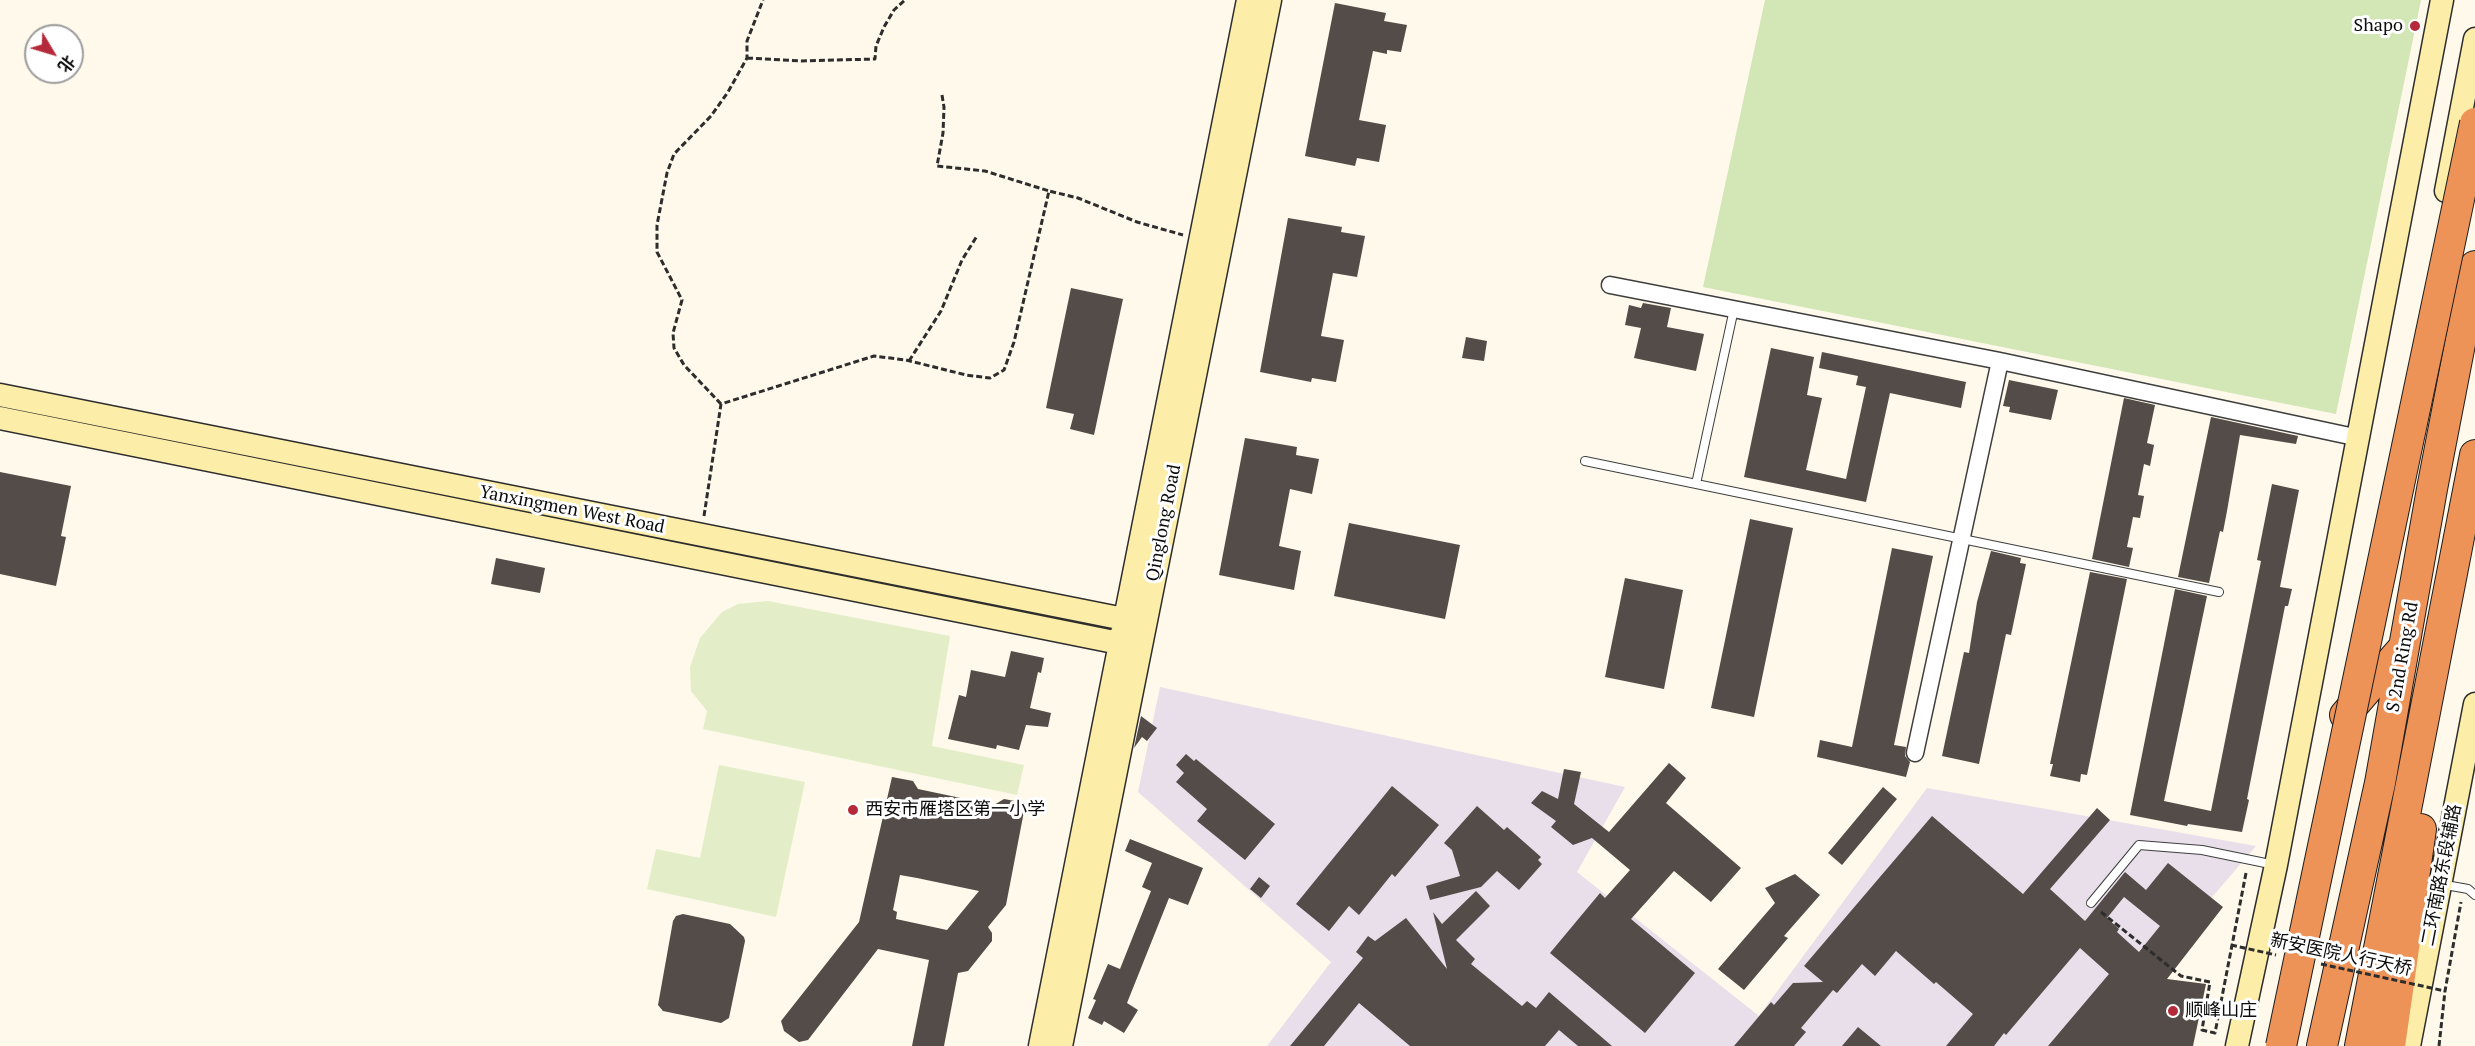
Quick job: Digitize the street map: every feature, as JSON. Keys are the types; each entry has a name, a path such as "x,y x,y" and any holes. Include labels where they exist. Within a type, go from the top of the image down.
{"highway":[{"path":"2279,1044 2475,123"},
{"name":"S 2nd Ring Rd","path":"2322,1046 2380,783 2432,489 2475,266"},
{"name":"S 2nd Ring Rd","path":"2360,1046 2475,455"},
{"path":"2390,1046 2422,821 2475,559"},
{"path":"2343,717 2404,647"}],"street":[{"name":"Qinglong Road","path":"1135,621 1201,239 1248,0"},
{"name":"Qinglong Road","path":"1040,1046 1270,0"},
{"path":"2237,1046 2253,963 2276,865 2442,0"},
{"path":"2279,1044 2475,39"},
{"path":"1610,285 2000,361 2359,438"},
{"path":"1915,753 2000,361"},
{"name":"Yanxingmen West Road","path":"0,395 1135,621"},
{"name":"Yanxingmen West Road","path":"0,418 1130,645"},
{"name":"Qinglong Road","path":"1061,1046 1130,645"},
{"name":"二环南路东段辅路","path":"2409,1046 2475,704"}],"lane":[{"path":"1696,484 1734,309"},
{"path":"1585,461 2219,592"},
{"path":"2091,903 2139,845 2202,850 2276,865"},
{"path":"2440,884 2468,889 2475,895"}],"path":[{"path":"721,404 684,365 674,348 673,333 682,300 657,252 657,225 667,173 674,154 711,116 747,58 747,41 763,0"},
{"path":"747,58 801,62 875,59 876,46 884,27 894,10 905,0"},
{"path":"942,95 943,133 937,166 985,171 1078,198 1159,229 1201,239"},
{"path":"721,404 874,356 990,378 1005,369 1014,342 1049,190"},
{"path":"909,361 941,311 962,260 977,236"},
{"path":"702,536 721,404"},
{"path":"2091,903 2181,976 2210,982 2202,1030 2215,1033 2249,859"},
{"path":"2439,1046 2445,991 2458,928"},
{"name":"新安医院人行天桥","path":"2231,945 2276,954"},
{"name":"新安医院人行天桥","path":"2310,962 2445,991"}],"shaded area":[{"path":"1160,687 1625,787 1577,872 1759,1016 1927,788 2256,846 2084,1046 1267,1046 1331,962 1138,792"}],"green space":[{"path":"1765,0 2421,0 2336,414 1703,287"},
{"path":"768,601 950,636 932,746 1024,765 1017,795 703,729 707,711 691,691 690,667 700,638 722,612 738,604"},
{"path":"719,765 805,782 776,917 647,889 656,849 700,858"}],"building":[{"path":"1335,3 1386,13 1384,21 1407,25 1401,52 1387,50 1387,54 1373,51 1359,120 1386,125 1379,162 1357,158 1355,166 1305,156"},
{"path":"1288,218 1342,227 1341,232 1365,236 1357,277 1333,273 1321,336 1344,340 1336,382 1312,378 1311,382 1260,372"},
{"path":"1071,288 1123,299 1094,435 1070,429 1074,414 1046,408"},
{"path":"1643,303 1671,308 1667,327 1704,334 1696,371 1634,358 1641,328 1625,325 1629,305 1641,308"},
{"path":"1466,337 1487,341 1484,361 1462,358"},
{"path":"1771,348 1814,357 1807,395 1822,398 1806,470 1846,479 1866,387 1856,385 1858,376 1819,368 1822,352 1966,382 1961,408 1890,393 1866,502 1744,477"},
{"path":"2009,380 2058,390 2051,420 2009,412 2010,407 2003,406"},
{"path":"2124,398 2155,405 2147,443 2154,445 2150,466 2144,464 2138,495 2144,496 2140,518 2133,517 2127,547 2133,548 2129,567 2092,559"},
{"path":"2211,417 2298,436 2296,444 2240,435 2223,532 2220,531 2209,583 2178,577"},
{"path":"1245,438 1297,447 1296,455 1319,459 1312,494 1290,489 1279,546 1301,551 1294,590 1219,575"},
{"path":"0,472 71,486 61,536 66,537 56,586 0,574"},
{"path":"2272,484 2299,490 2280,587 2292,589 2288,606 2285,606 2242,832 2188,824 2187,826 2130,815 2175,589 2207,596 2164,801 2211,811 2261,561 2257,560"},
{"path":"1750,519 1793,528 1754,717 1711,708"},
{"path":"1349,523 1460,545 1445,619 1334,596"},
{"path":"1892,548 1933,556 1894,745 1906,747 1905,756 1910,762 1906,777 1817,757 1820,740 1852,747"},
{"path":"1991,551 2021,558 2020,563 2026,564 2011,635 2006,634 1979,764 1942,756 1964,652 1969,653 1977,602"},
{"path":"496,558 545,568 540,593 491,584"},
{"path":"2090,572 2127,579 2087,775 2081,774 2080,782 2050,776 2053,764 2050,764"},
{"path":"1625,578 1683,590 1664,689 1605,677"},
{"path":"1011,651 1044,658 1041,673 1038,672 1030,708 1051,713 1048,727 1026,725 1019,750 997,745 996,749 948,739 959,695 966,697 971,670 1005,677"},
{"path":"1141,716 1157,728 1147,741 1142,737 1134,748"},
{"path":"1186,754 1194,761 1196,759 1275,824 1245,860 1197,821 1207,809 1176,782 1184,773 1176,765"},
{"path":"1669,763 1686,778 1666,803 1741,868 1711,902 1674,871 1631,919 1695,973 1645,1033 1550,953 1600,893 1605,898 1630,870 1592,838 1573,845 1551,827 1556,821 1531,803 1542,791 1558,799 1564,769 1581,772 1574,804 1609,832"},
{"path":"892,777 913,781 918,789 994,805 1004,799 1020,802 1025,806 1006,905 988,927 992,933 992,941 968,971 958,973 944,1046 912,1046 929,960 878,949 808,1040 799,1042 784,1031 781,1021 859,922","holes":["900,875 979,891 947,930 896,919 897,912 893,910"]},
{"path":"1392,786 1439,825 1395,877 1392,874 1359,915 1349,906 1329,931 1296,904"},
{"path":"1883,787 1897,799 1842,865 1828,853"},
{"path":"1477,806 1504,830 1507,827 1541,857 1538,860 1542,864 1519,890 1497,871 1481,887 1430,900 1426,886 1460,876 1452,850 1444,843"},
{"path":"2097,808 2110,820 2050,889 2085,921 2125,872 2146,890 2168,863 2223,907 2167,979 2206,984 2193,1046 2048,1046 2109,974 2080,948 1994,1046 1946,1046 1973,1014 1896,951 1875,976 1862,964 1837,993 1833,990 1801,1028 1806,1032 1794,1046 1734,1046 1771,1002 1774,1005 1793,983 1823,982 1804,966 1932,816 2023,894","holes":["2124,897 2160,926 2139,952 2117,932 2119,929 2107,918"]},
{"path":"1130,839 1203,868 1188,905 1169,898 1127,1003 1138,1010 1124,1033 1104,1021 1102,1025 1088,1018 1096,1000 1093,999 1108,964 1120,969 1151,891 1142,887 1152,863 1125,851"},
{"path":"1795,874 1820,895 1784,936 1788,938 1744,990 1718,969 1775,903 1765,888"},
{"path":"1259,877 1270,886 1261,898 1250,889"},
{"path":"1476,891 1490,906 1456,940 1475,959 1471,964 1522,1006 1527,1001 1536,1008 1549,992 1612,1046 1578,1046 1559,1030 1545,1046 1410,1046 1359,1003 1324,1046 1290,1046 1363,958 1356,952 1368,936 1375,941 1406,918 1447,969 1433,912 1442,924"},
{"path":"683,914 730,924 744,937 729,1018 721,1023 663,1011 658,1005 673,921 676,916"},
{"path":"1858,1027 1881,1046 1842,1046"}],"place":[{"name":"Shapo","path":"2415,26"},
{"name":"西安市雁塔区第一小学","path":"853,810"},
{"name":"顺峰山庄","path":"2173,1011"}]}
